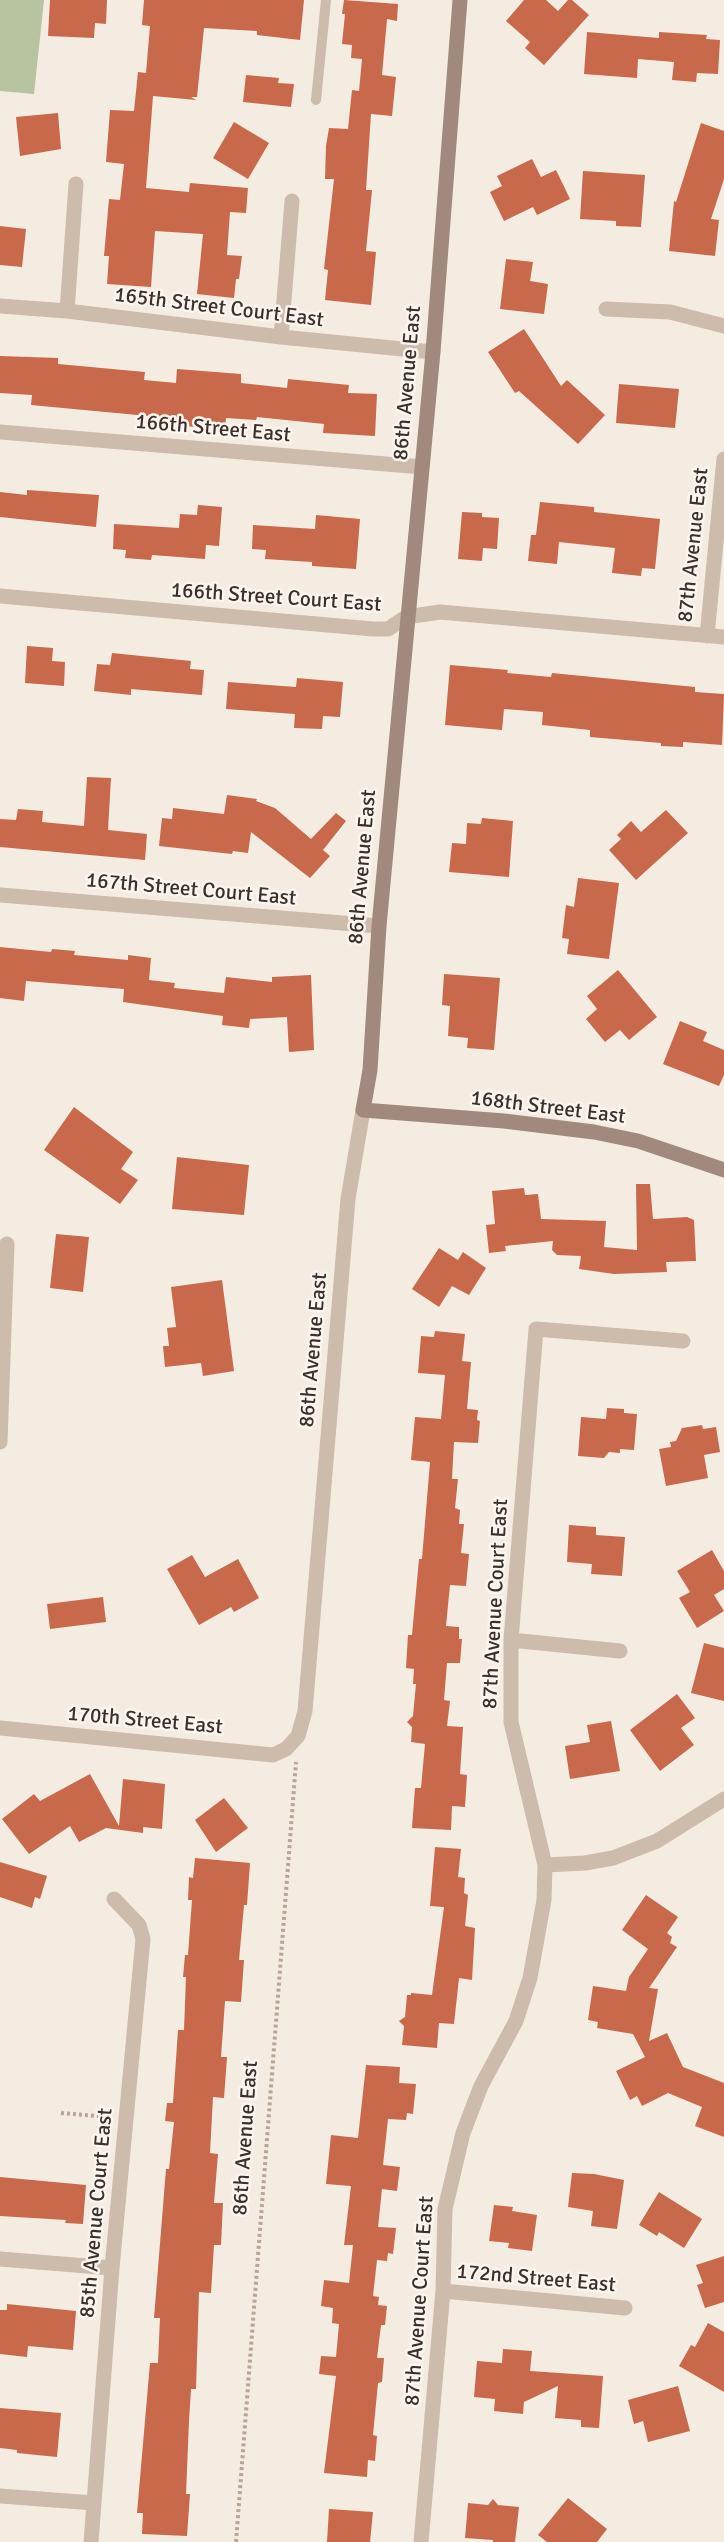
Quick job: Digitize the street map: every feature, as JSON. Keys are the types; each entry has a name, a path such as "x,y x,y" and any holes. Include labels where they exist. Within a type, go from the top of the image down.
{"street":[{"name":"86th Avenue East","path":"286,1749 298,1736 305,1711 348,1199 370,1070 379,926 406,617 433,352 460,0"},
{"path":"67,311 76,184"},
{"path":"281,337 292,201"},
{"name":"165th Street Court East","path":"0,306 67,311 281,337 433,352"},
{"path":"606,309 670,312 724,326"},
{"name":"166th Street East","path":"0,432 422,467"},
{"name":"87th Avenue East","path":"707,636 724,459"},
{"name":"166th Street Court East","path":"0,596 373,630 388,629 406,617 440,612 724,638"},
{"name":"167th Street Court East","path":"0,895 379,926"},
{"name":"168th Street East","path":"363,1110 504,1121 594,1132 638,1141 724,1170"},
{"path":"0,1442 7,1244"},
{"name":"87th Avenue Court East","path":"421,2542 443,2291 445,2209 463,2133 481,2086 516,2020 530,1978 544,1900 545,1865 511,1722 511,1640 536,1329 683,1341"},
{"path":"511,1640 620,1651"},
{"name":"170th Street East","path":"0,1728 273,1755 286,1749"},
{"path":"545,1865 585,1863 613,1858 657,1841 724,1799"},
{"name":"85th Avenue Court East","path":"90,2542 112,2268 143,1939 139,1925 114,1899"},
{"path":"0,2259 112,2268"},
{"name":"172nd Street East","path":"443,2291 625,2308"},
{"path":"0,2496 94,2503"}],"lane":[{"path":"316,100 326,0"}],"path":[{"name":"86th Avenue East","path":"236,2542 298,1736"},
{"path":"61,2113 109,2117"}],"green space":[{"path":"0,0 44,0 34,94 0,91"}],"building":[{"path":"50,0 107,0 106,24 95,23 94,38 48,36"},
{"path":"144,0 304,0 300,40 257,35 257,31 204,28 197,97 191,97 196,100 153,96 146,188 189,192 190,183 248,188 246,213 230,212 227,255 242,256 234,298 197,294 203,234 155,231 151,287 107,284 109,256 104,256 109,199 120,200 124,164 106,162 110,110 134,111 138,72 146,73 150,26 142,25"},
{"path":"344,0 398,4 397,21 387,19 382,75 396,77 392,116 371,114 366,190 372,190 366,251 376,252 371,305 325,300 328,270 324,269 334,179 325,179 326,146 329,128 348,129 352,90 359,91 362,59 351,58 352,45 342,44"},
{"path":"524,0 546,0 558,11 568,0 572,0 589,15 544,65 525,48 530,42 506,21"},
{"path":"587,32 659,38 659,32 707,35 706,39 720,40 718,74 697,73 696,82 672,80 674,62 638,59 637,78 584,74"},
{"path":"246,75 279,78 278,83 294,84 291,107 243,102"},
{"path":"58,113 61,149 20,156 16,117"},
{"path":"234,122 269,143 248,179 213,158"},
{"path":"701,123 724,131 724,179 711,219 719,220 715,256 669,251 674,201 676,202"},
{"path":"532,159 541,177 556,170 570,199 537,215 533,207 504,221 490,192 502,186 497,176"},
{"path":"583,171 645,175 641,227 616,226 616,221 580,219"},
{"path":"0,226 26,229 22,267 0,265"},
{"path":"506,259 533,262 530,281 548,284 544,314 500,309"},
{"path":"524,329 561,386 567,380 605,415 578,444 519,391 515,393 488,352"},
{"path":"0,356 58,358 58,364 145,372 144,380 176,383 177,369 241,374 241,383 287,388 288,379 349,385 348,393 377,394 375,436 323,433 324,424 257,417 256,420 226,418 225,429 148,423 148,416 31,405 32,395 0,393"},
{"path":"619,384 679,389 675,428 616,423"},
{"path":"27,490 99,495 96,527 0,517 0,492 27,495"},
{"path":"540,502 594,507 594,512 660,519 655,569 642,568 641,576 612,573 615,548 559,542 557,564 528,561 531,535 536,535"},
{"path":"198,505 222,507 219,546 206,545 205,559 152,555 151,560 125,558 126,550 113,549 114,524 179,528 180,514 197,515"},
{"path":"462,512 482,513 482,517 499,518 497,549 483,548 482,561 458,559"},
{"path":"316,515 360,519 356,569 312,566 312,562 265,559 266,550 252,549 253,525 315,529"},
{"path":"27,646 53,648 52,661 65,662 64,686 25,683"},
{"path":"112,653 191,661 190,669 204,670 202,695 131,689 131,695 94,691 97,664 110,665"},
{"path":"450,665 508,670 507,673 551,677 552,673 695,687 695,692 724,694 722,745 683,742 683,747 661,746 661,743 590,737 590,730 542,725 543,712 504,709 502,730 445,725"},
{"path":"297,678 343,682 340,717 323,716 322,729 294,728 295,714 226,709 228,682 296,687"},
{"path":"87,777 111,778 108,830 147,834 145,860 0,847 0,819 16,820 18,809 43,811 42,822 84,826"},
{"path":"227,795 257,799 256,801 275,808 311,839 336,813 346,821 323,850 330,856 310,878 251,832 248,853 233,851 232,854 159,846 162,818 172,819 173,808 224,814"},
{"path":"666,810 688,833 636,880 609,850 621,839 617,835 631,821 641,832"},
{"path":"482,818 513,821 509,877 449,872 452,843 466,844 467,823 481,824"},
{"path":"578,878 619,883 609,959 567,954 569,939 562,938 566,905 574,907"},
{"path":"0,947 51,952 52,949 75,951 74,955 128,960 128,955 151,958 149,980 175,983 174,988 224,993 226,977 272,982 272,977 311,975 314,1050 289,1052 287,1017 250,1019 249,1028 222,1025 223,1016 123,1002 124,989 26,981 24,1001 0,998"},
{"path":"618,970 657,1017 629,1040 620,1030 605,1042 586,1019 597,1009 587,996"},
{"path":"444,974 500,978 494,1050 467,1048 468,1038 448,1036 450,1006 442,1005"},
{"path":"680,1021 707,1032 703,1041 724,1050 724,1075 719,1086 663,1064"},
{"path":"74,1107 133,1152 121,1169 138,1180 120,1204 44,1150"},
{"path":"177,1157 249,1165 244,1215 172,1209"},
{"path":"636,1184 650,1184 653,1219 687,1217 694,1220 696,1261 666,1262 667,1272 614,1274 579,1269 581,1256 557,1255 552,1250 553,1241 505,1246 506,1251 489,1253 486,1225 495,1224 492,1191 524,1188 525,1195 538,1194 541,1219 606,1221 604,1247 637,1250"},
{"path":"56,1234 89,1237 83,1292 50,1288"},
{"path":"439,1248 458,1260 463,1252 486,1268 469,1295 452,1286 439,1307 412,1289"},
{"path":"222,1280 234,1371 203,1376 201,1363 165,1367 163,1346 169,1346 167,1328 176,1327 171,1287"},
{"path":"435,1331 465,1334 462,1361 471,1362 467,1409 478,1410 477,1420 480,1421 478,1443 454,1442 452,1479 458,1479 455,1508 460,1510 459,1524 464,1524 461,1553 469,1554 466,1586 450,1585 446,1626 459,1627 459,1639 462,1639 460,1663 447,1663 444,1700 450,1701 447,1726 463,1727 460,1774 467,1775 465,1807 452,1806 451,1830 412,1828 415,1788 421,1788 425,1744 411,1742 412,1727 407,1722 413,1716 416,1684 413,1684 414,1669 406,1668 408,1635 412,1635 419,1559 422,1559 430,1462 411,1460 415,1417 441,1419 445,1375 418,1373 421,1336 434,1337"},
{"path":"607,1408 624,1409 624,1413 637,1414 634,1450 620,1449 620,1453 609,1452 604,1458 578,1456 581,1417 606,1419"},
{"path":"702,1425 703,1429 716,1427 720,1452 704,1455 708,1478 666,1486 659,1449 671,1447 670,1442 676,1441 682,1428"},
{"path":"569,1525 596,1527 596,1535 625,1537 622,1576 591,1574 592,1564 567,1562"},
{"path":"712,1550 724,1571 724,1589 714,1595 724,1611 697,1628 679,1598 690,1592 677,1571"},
{"path":"192,1555 205,1577 238,1559 259,1598 234,1612 231,1607 199,1625 167,1569"},
{"path":"103,1597 106,1622 50,1629 47,1604"},
{"path":"704,1643 724,1648 724,1701 691,1693"},
{"path":"677,1694 695,1718 681,1728 694,1745 660,1771 630,1730"},
{"path":"611,1721 620,1771 570,1779 565,1746 590,1742 587,1725"},
{"path":"90,1774 119,1826 123,1779 165,1784 162,1829 143,1827 143,1833 106,1828 79,1842 70,1826 29,1854 2,1819 34,1794 40,1801"},
{"path":"224,1798 248,1828 216,1852 195,1820"},
{"path":"435,1847 461,1849 458,1877 465,1878 464,1893 468,1895 465,1926 475,1928 472,1980 459,1978 454,2024 439,2023 437,2048 402,2045 404,2026 399,2021 405,2017 407,1995 411,1993 432,1995 444,1907 430,1906"},
{"path":"195,1858 250,1863 239,1960 244,1960 241,2002 225,2001 221,2057 227,2057 224,2098 213,2097 210,2153 218,2154 214,2203 223,2203 221,2245 214,2245 211,2293 199,2292 196,2389 191,2389 189,2421 186,2494 190,2494 187,2536 142,2534 143,2513 137,2513 150,2363 158,2363 160,2318 154,2318 166,2169 169,2169 174,2122 165,2121 167,2103 173,2103 178,2030 184,2030 186,1977 183,1977 185,1955 188,1955 192,1900 188,1900 189,1877 193,1878"},
{"path":"0,1862 47,1876 40,1899 35,1897 32,1908 0,1897"},
{"path":"646,1895 678,1917 667,1933 672,1937 670,1943 677,1947 649,1988 658,1989 649,2041 667,2033 683,2067 724,2083 724,2137 695,2126 702,2107 668,2093 642,2106 637,2096 630,2100 616,2071 645,2057 633,2034 597,2028 598,2022 588,2020 593,1986 626,1991 629,1977 648,1949 622,1930"},
{"path":"366,2065 400,2067 399,2083 416,2084 413,2114 407,2113 406,2120 388,2119 383,2165 400,2167 397,2191 382,2189 378,2227 396,2228 393,2254 388,2253 387,2261 377,2260 373,2296 379,2297 378,2305 387,2306 385,2325 381,2325 377,2358 384,2358 382,2382 378,2383 373,2435 377,2436 375,2461 368,2460 367,2477 324,2473 336,2376 319,2374 321,2356 336,2357 339,2324 332,2323 333,2308 321,2306 324,2280 349,2283 353,2245 344,2245 351,2186 326,2184 331,2135 358,2138"},
{"path":"572,2173 594,2174 624,2180 617,2229 591,2226 593,2211 568,2207"},
{"path":"0,2177 86,2185 83,2224 65,2223 66,2220 0,2216"},
{"path":"659,2192 702,2219 684,2248 659,2232 657,2236 639,2225"},
{"path":"494,2205 513,2207 512,2211 537,2215 532,2251 508,2248 509,2243 489,2241"},
{"path":"724,2256 724,2302 705,2308 697,2285 703,2283 696,2265"},
{"path":"7,2304 76,2311 73,2350 28,2346 27,2357 0,2354 0,2310 7,2310"},
{"path":"708,2323 724,2332 724,2392 679,2366 691,2345 695,2347"},
{"path":"503,2349 532,2351 530,2371 603,2376 599,2428 581,2427 581,2420 555,2418 558,2386 524,2402 523,2414 494,2411 495,2399 474,2397 477,2361 502,2363"},
{"path":"678,2386 690,2431 648,2442 643,2421 634,2424 628,2400"},
{"path":"0,2408 61,2413 57,2457 17,2453 17,2450 0,2448"},
{"path":"568,2498 607,2529 597,2542 547,2542 538,2535"},
{"path":"493,2499 498,2505 519,2507 515,2542 465,2538 468,2503 488,2505"},
{"path":"329,2509 373,2512 370,2542 327,2542"}]}
